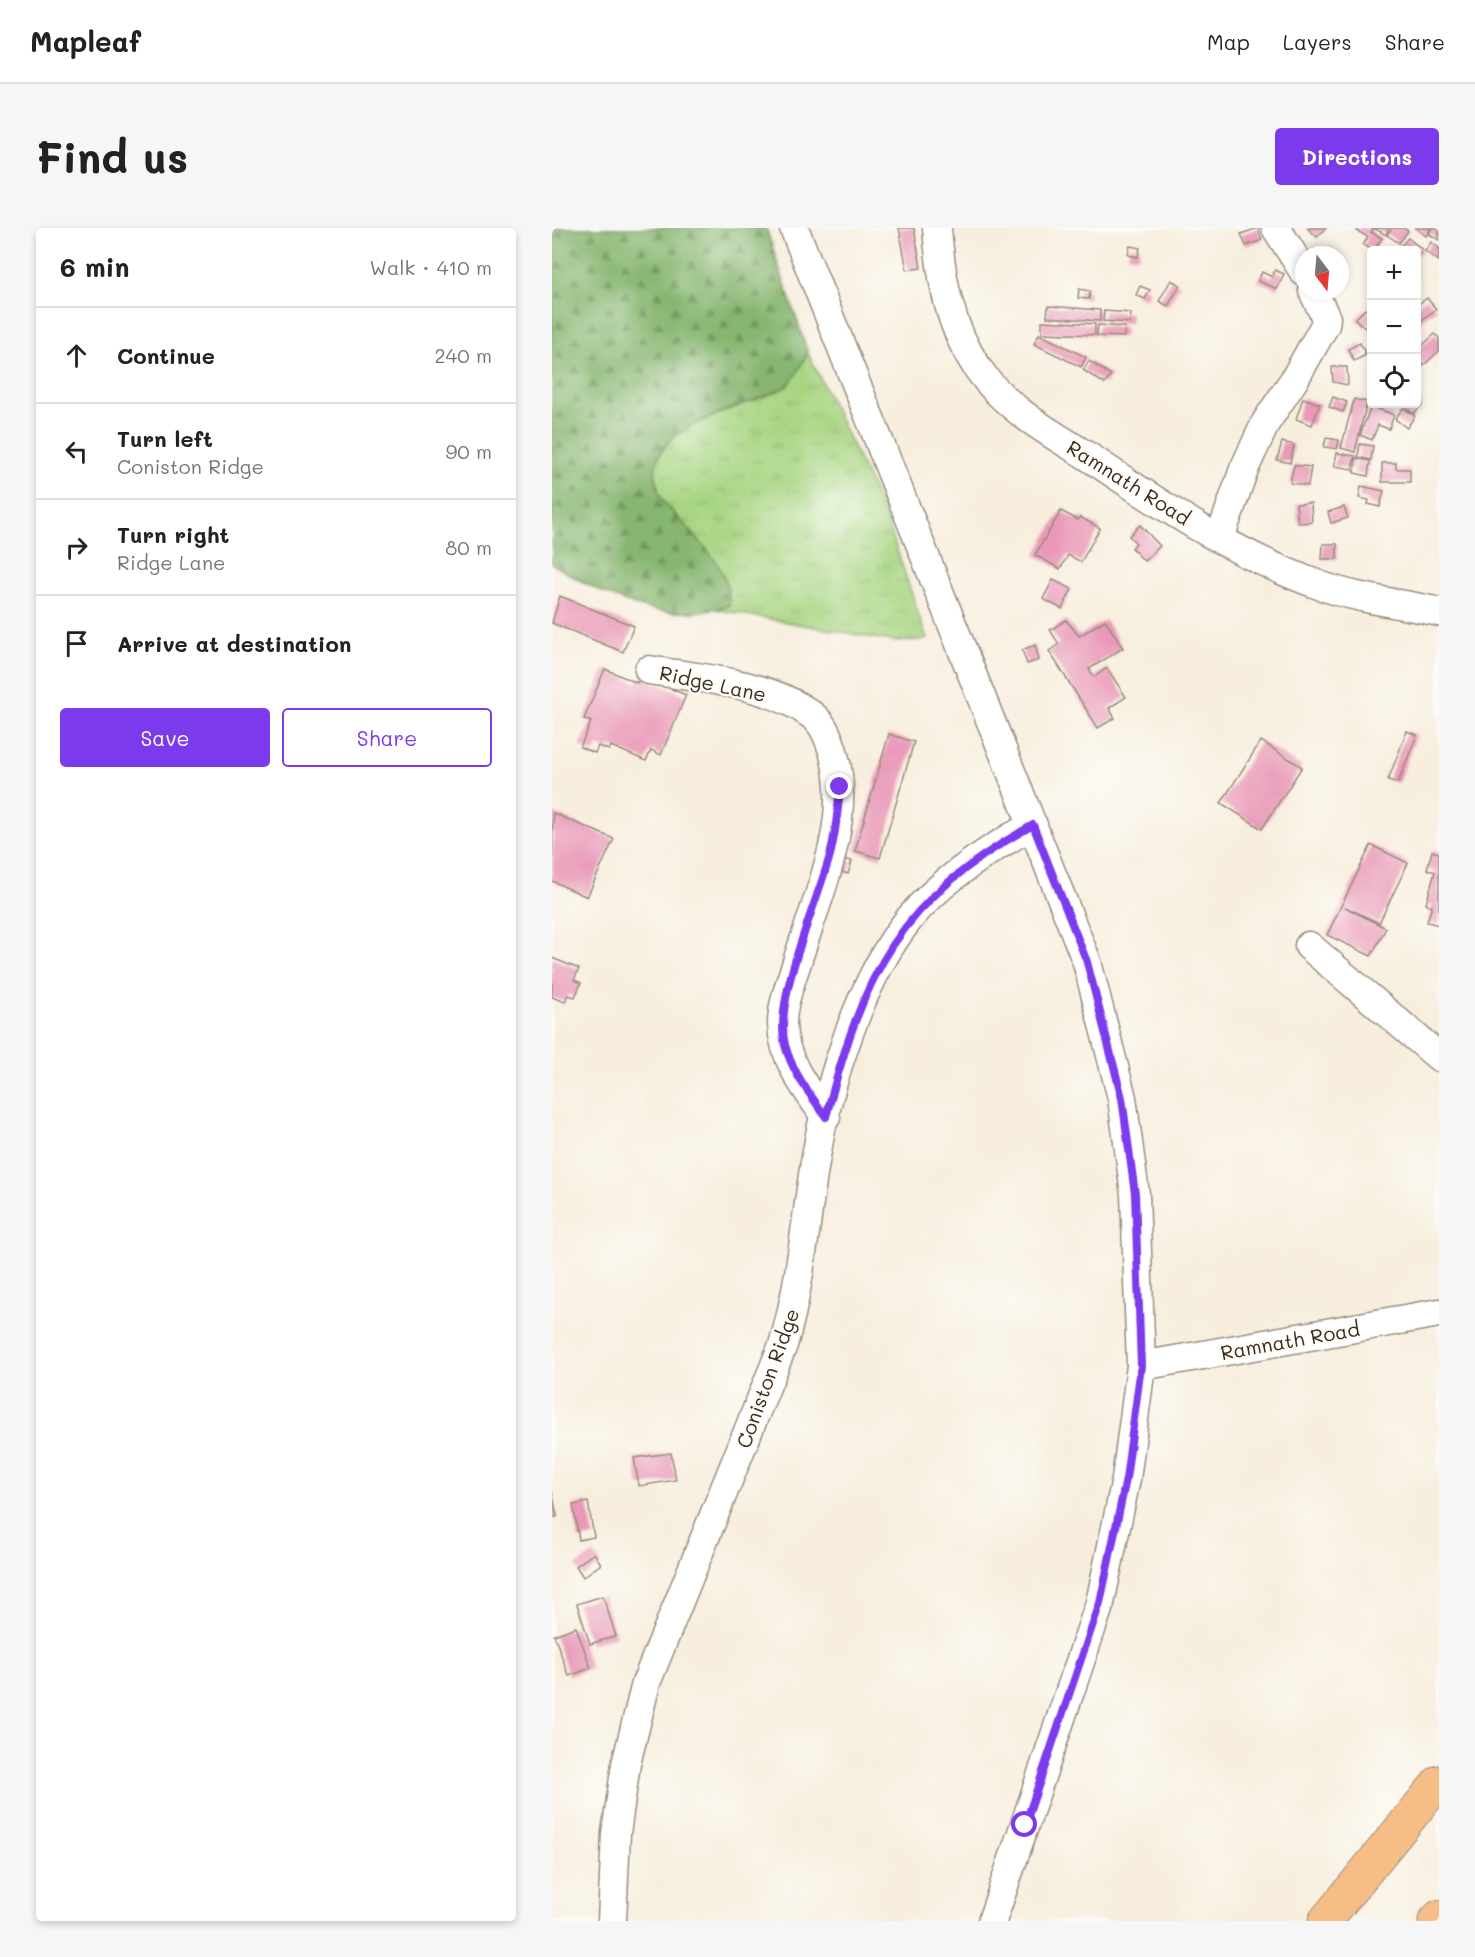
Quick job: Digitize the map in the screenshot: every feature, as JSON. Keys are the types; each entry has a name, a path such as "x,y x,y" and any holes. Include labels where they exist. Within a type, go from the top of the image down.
{"main road":[{"path":"1325,1921 1439,1782"},
{"path":"1435,1921 1439,1917"}],"street":[{"path":"794,228 1087,962 1122,1098 1135,1194 1141,1366 1126,1479 1100,1603 992,1921"},
{"name":"Ramnath Road","path":"937,228 943,281 956,330 980,371 996,392 1024,416 1220,538 1270,565 1322,586 1439,612"},
{"path":"1276,228 1295,258"},
{"path":"1220,538 1244,470 1266,422 1294,380 1325,325 1326,318 1317,300"},
{"name":"Ridge Lane","path":"649,670 743,687 777,696 814,717 828,736 840,787 838,811 830,854 789,986 782,1022 785,1044 793,1066 826,1117"},
{"name":"Coniston Ridge","path":"612,1921 616,1833 626,1764 646,1683 783,1345 798,1287 815,1160 847,1042 882,958 911,917 946,882 999,844 1033,825"},
{"path":"1309,946 1439,1057"},
{"name":"Ramnath Road","path":"1141,1366 1439,1313"}],"green space":[{"path":"552,228 766,228 808,353 795,376 785,387 704,419 667,443 658,459 656,478 658,490 668,507 718,564 728,591 729,605 704,611 681,613 636,606 594,588 552,564"},
{"path":"808,353 884,512 927,639 898,642 715,609 729,605 699,540 659,497 653,464 668,441 692,425 787,386"}],"building":[{"path":"899,228 914,228 921,268 907,270"},
{"path":"1258,228 1262,240 1246,246 1241,234"},
{"path":"1307,228 1326,228 1317,237"},
{"path":"1358,228 1374,228 1371,232 1382,238 1377,246 1367,247 1363,245 1368,237 1357,231"},
{"path":"1374,228 1389,228 1386,235"},
{"path":"1392,228 1403,228 1408,231 1399,243 1387,235"},
{"path":"1415,228 1431,228 1426,236"},
{"path":"1432,228 1439,228 1439,240 1429,234"},
{"path":"1408,238 1418,246 1401,246"},
{"path":"1431,242 1439,248 1439,261 1425,251"},
{"path":"1130,246 1140,248 1138,257 1128,255"},
{"path":"1275,270 1284,274 1277,289 1258,281 1262,272 1272,277"},
{"path":"1171,280 1180,285 1168,306 1159,301"},
{"path":"1140,286 1150,290 1145,299 1136,295"},
{"path":"1079,289 1090,291 1089,299 1078,298"},
{"path":"1427,298 1436,309 1421,321 1421,302"},
{"path":"1048,306 1100,310 1100,321 1047,317"},
{"path":"1365,309 1367,311 1365,328 1355,319"},
{"path":"1104,311 1131,313 1130,323 1103,321"},
{"path":"1042,321 1095,324 1095,335 1042,333"},
{"path":"1098,325 1125,327 1124,337 1097,336"},
{"path":"1039,334 1086,357 1081,367 1034,344"},
{"path":"1435,334 1439,338 1439,351 1424,365 1421,362 1421,347"},
{"path":"1360,343 1366,355 1354,361 1348,349"},
{"path":"1089,361 1111,375 1105,384 1083,370"},
{"path":"1332,367 1347,367 1348,385 1333,382"},
{"path":"1333,397 1347,402 1343,412 1329,407"},
{"path":"1303,398 1320,404 1312,425 1296,419"},
{"path":"1354,399 1367,402 1355,452 1341,448"},
{"path":"1370,408 1394,415 1389,429 1378,425 1372,440 1360,435"},
{"path":"1403,408 1415,416 1407,428 1395,419"},
{"path":"1407,408 1419,408 1413,414"},
{"path":"1326,438 1339,440 1337,449 1324,447"},
{"path":"1282,442 1294,445 1290,463 1277,460"},
{"path":"1360,444 1373,446 1371,460 1358,457"},
{"path":"1337,453 1355,456 1352,469 1334,466"},
{"path":"1356,458 1370,461 1368,476 1354,473"},
{"path":"1382,463 1396,463 1396,469 1410,469 1410,482 1382,482"},
{"path":"1294,465 1311,467 1308,486 1290,483"},
{"path":"1361,486 1384,491 1380,507 1368,504 1369,500 1359,498"},
{"path":"1311,503 1312,522 1298,523 1296,504"},
{"path":"1344,507 1348,518 1331,523 1328,512"},
{"path":"1061,511 1078,520 1080,517 1100,528 1081,562 1068,555 1060,569 1035,555"},
{"path":"1140,525 1160,546 1144,561 1132,548 1136,543 1129,536"},
{"path":"1323,544 1337,544 1337,559 1322,559"},
{"path":"1053,580 1072,589 1062,609 1043,599"},
{"path":"560,596 634,626 623,652 552,623"},
{"path":"1066,620 1079,636 1105,620 1123,648 1089,669 1094,677 1107,668 1126,697 1109,708 1115,718 1098,728 1049,651 1059,644 1050,630"},
{"path":"1035,645 1039,660 1027,664 1022,650"},
{"path":"605,669 637,683 640,676 686,695 661,755 651,750 646,761 611,746 609,750 598,746 595,753 580,747 591,722 584,719"},
{"path":"1407,731 1417,735 1398,783 1388,780"},
{"path":"889,734 914,742 880,858 855,851"},
{"path":"1261,741 1302,767 1262,829 1221,803"},
{"path":"553,813 614,839 587,897 552,881"},
{"path":"1371,845 1408,863 1379,923 1345,907 1386,928 1371,956 1327,935"},
{"path":"1432,851 1439,853 1439,925 1427,922 1432,906 1426,904 1435,872 1427,869"},
{"path":"839,858 852,861 848,874 836,870"},
{"path":"552,958 579,969 574,980 581,983 575,997 568,995 565,1002 552,997"},
{"path":"671,1453 676,1480 639,1486 634,1458"},
{"path":"552,1491 557,1517 552,1517"},
{"path":"588,1502 594,1537 579,1540 573,1505"},
{"path":"594,1553 601,1564 583,1577 576,1566"},
{"path":"603,1596 616,1636 590,1644 577,1604"},
{"path":"576,1627 591,1668 569,1676 554,1635"}],"route":[{"path":"840,787 830,854 789,986 782,1022 785,1044 793,1066 826,1117 847,1042 869,985 882,958 911,917 946,882 999,844 1033,825 1087,962 1122,1098 1135,1194 1141,1366 1126,1479 1100,1603 1025,1825"}]}
